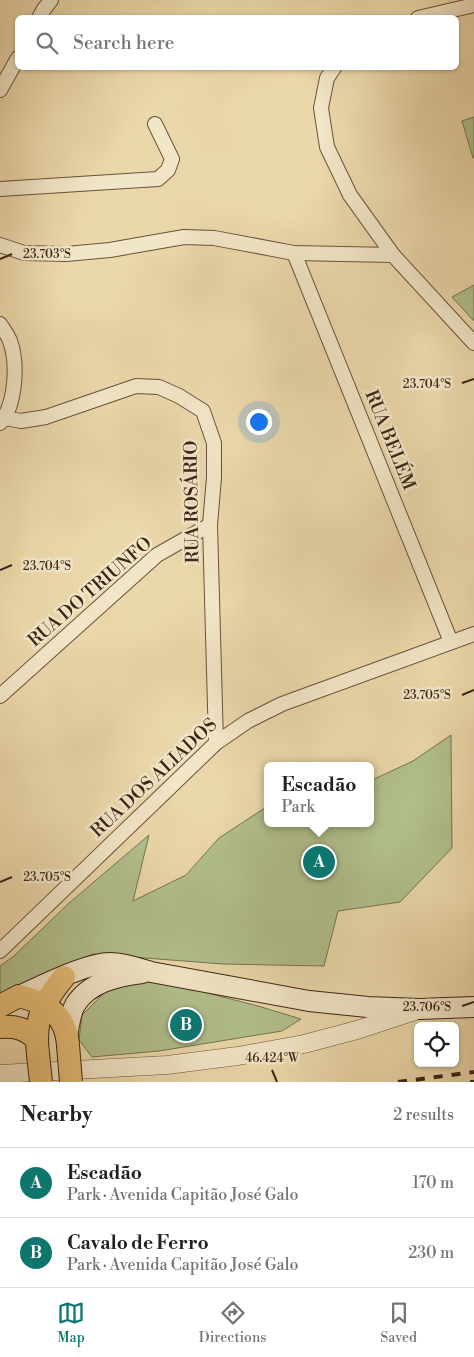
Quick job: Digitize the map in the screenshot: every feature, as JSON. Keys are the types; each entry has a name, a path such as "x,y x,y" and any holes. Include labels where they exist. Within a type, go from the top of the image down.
{"main road":[{"path":"10,1001 89,967 109,963 309,1001 368,1007 419,1009 474,1007"},
{"path":"71,1082 68,1040 70,1018 83,994 111,979 151,972"},
{"path":"40,1082 37,1026 44,1004 64,977"},
{"path":"10,1001 37,1001 53,1010 60,1020 68,1040"},
{"path":"0,1027 20,1027 29,1032 37,1046"}],"street":[{"path":"41,15 51,0"},
{"path":"431,15 470,6"},
{"path":"0,90 15,63"},
{"path":"333,70 327,78 321,108 327,147 350,195 393,255 474,343"},
{"path":"0,189 158,179 168,170 172,159 155,124"},
{"path":"0,245 24,253 66,254 110,250 184,237 214,238 294,253 393,255"},
{"name":"RUA BELÉM","path":"294,253 451,642"},
{"path":"0,324 10,341 15,369 11,401 2,421"},
{"name":"RUA ROSÁRIO","path":"2,421 21,421 46,417 136,386 159,387 179,396 202,411 214,443 214,477 210,525 216,743"},
{"name":"RUA DO TRIUNFO","path":"0,696 157,555 210,525"},
{"name":"RUA DOS ALIADOS","path":"0,951 216,743 248,721 282,704 474,634"},
{"path":"0,1074 167,1065 238,1056 313,1042 357,1030 419,1009"}],"green space":[{"path":"474,117 474,158 473,158 462,121"},
{"path":"474,285 474,321 452,297"},
{"path":"451,735 452,848 400,902 338,911 324,966 223,964 93,954 44,974 0,997 0,966 14,956 68,904 149,835 133,901 186,875 219,838 264,809 264,827 374,827 374,779 413,761"},
{"path":"138,981 169,983 301,1019 282,1031 159,1051 92,1057 79,1040 82,1015 105,992"}],"railway":[{"path":"398,1082 474,1072"}],"place":[{"name":"Escadão","path":"319,862"},
{"name":"Cavalo de Ferro","path":"186,1025"}]}
